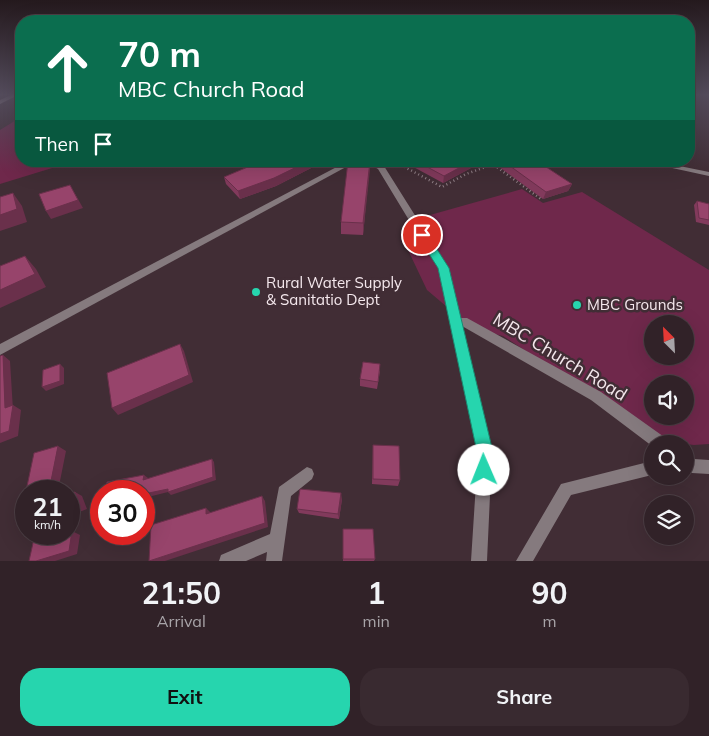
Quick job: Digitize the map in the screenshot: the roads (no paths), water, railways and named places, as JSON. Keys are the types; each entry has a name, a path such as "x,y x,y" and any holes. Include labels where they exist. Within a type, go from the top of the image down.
{"street":[{"path":"379,167 443,268 485,452 479,561"},
{"path":"673,167 709,174"},
{"path":"0,350 342,168"},
{"name":"MBC Church Road","path":"463,321 596,396 650,435"},
{"path":"694,465 709,467"},
{"path":"524,561 566,489 644,470"},
{"path":"274,561 284,492 307,474"},
{"path":"227,561 277,539"}],"place":[{"name":"Rural Water Supply & Sanitatio Dept","path":"256,292"},
{"name":"MBC Grounds","path":"577,305"}]}
